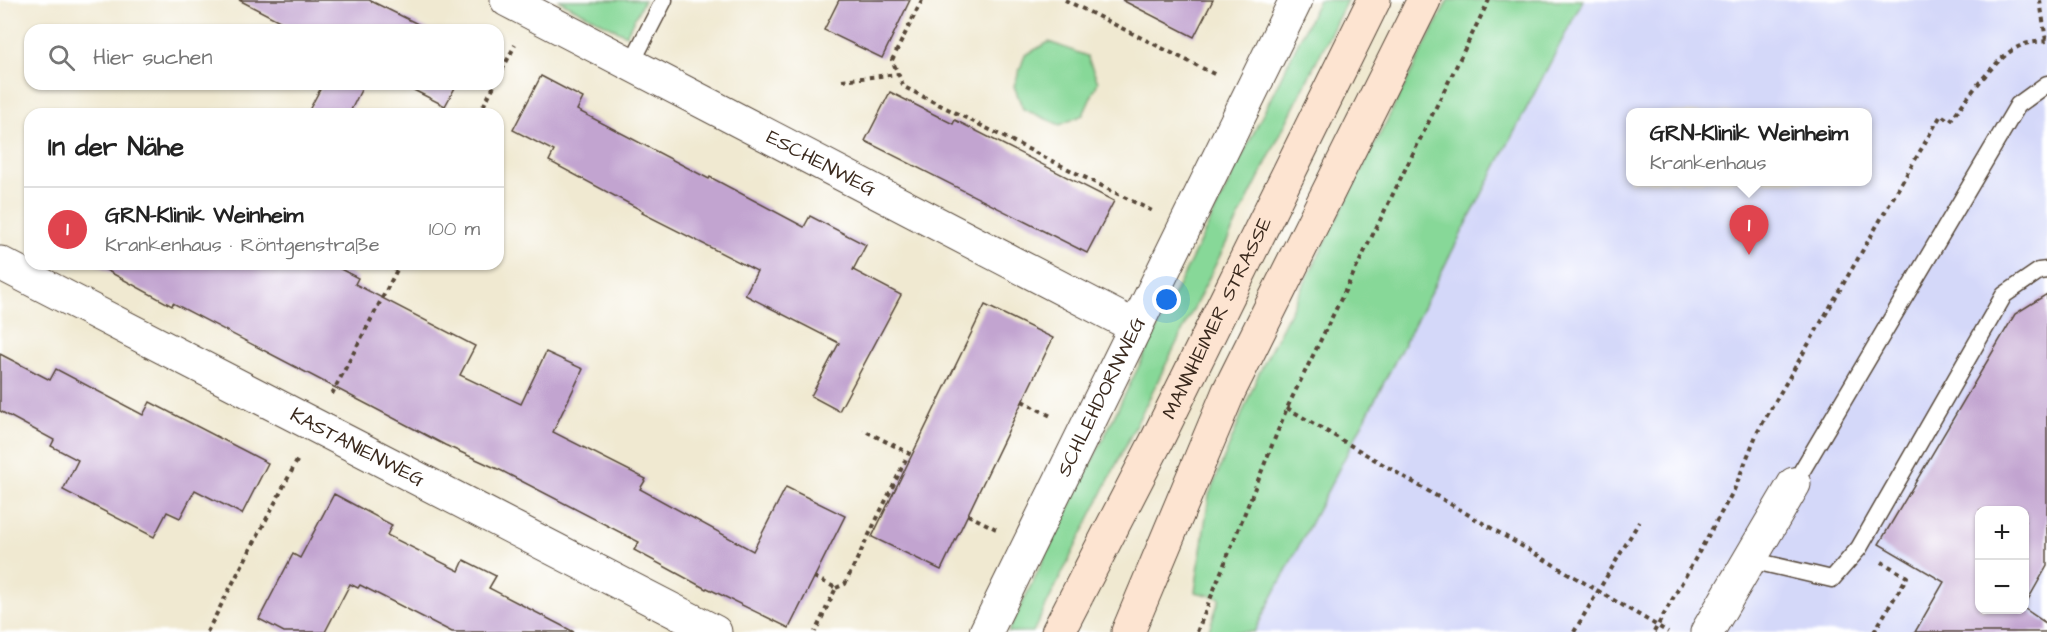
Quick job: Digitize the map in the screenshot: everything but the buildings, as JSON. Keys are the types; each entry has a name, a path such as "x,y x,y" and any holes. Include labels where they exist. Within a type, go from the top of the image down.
{"main road":[{"name":"MANNHEIMER STRASSE","path":"1058,632 1157,440 1374,0"},
{"path":"1128,632 1229,391 1424,0"}],"street":[{"name":"ESCHENWEG","path":"507,0 1136,327"},
{"name":"SCHLEHDORNWEG","path":"986,632 1296,0"},
{"name":"KASTANIENWEG","path":"0,263 715,632"},
{"path":"1707,632 1794,484"}],"lane":[{"path":"631,64 664,0"},
{"path":"1794,484 2018,105 2047,84"},
{"path":"1750,560 1832,579 1859,548 2004,295 2039,271 2047,270"}],"path":[{"path":"922,0 892,60 904,87 1184,227"},
{"path":"1065,0 1251,93"},
{"path":"1197,632 1287,408 1489,0"},
{"path":"1654,632 1734,490 1757,434 1941,116 1950,121 2008,52 2021,45 2046,41 2040,0"},
{"path":"842,80 899,74"},
{"path":"482,108 492,90"},
{"path":"1287,408 1668,632"},
{"path":"815,632 836,588 845,584 909,453 862,430"},
{"path":"1574,632 1639,522"},
{"path":"1859,548 1906,577 1874,632"},
{"path":"814,577 836,588"}],"shaded area":[{"path":"1583,0 2047,0 2047,632 1254,632"}],"green space":[{"path":"558,0 644,0 626,35"},
{"path":"1319,0 1347,0 1033,632 1008,632"},
{"path":"1448,0 1583,0 1254,632 1208,632 1220,598 1195,592 1209,495 1258,375"},
{"path":"1049,42 1087,56 1098,82 1083,115 1060,125 1023,109 1014,86 1025,55"}],"place":[{"name":"GRN-Klinik Weinheim","path":"1749,255"}]}
